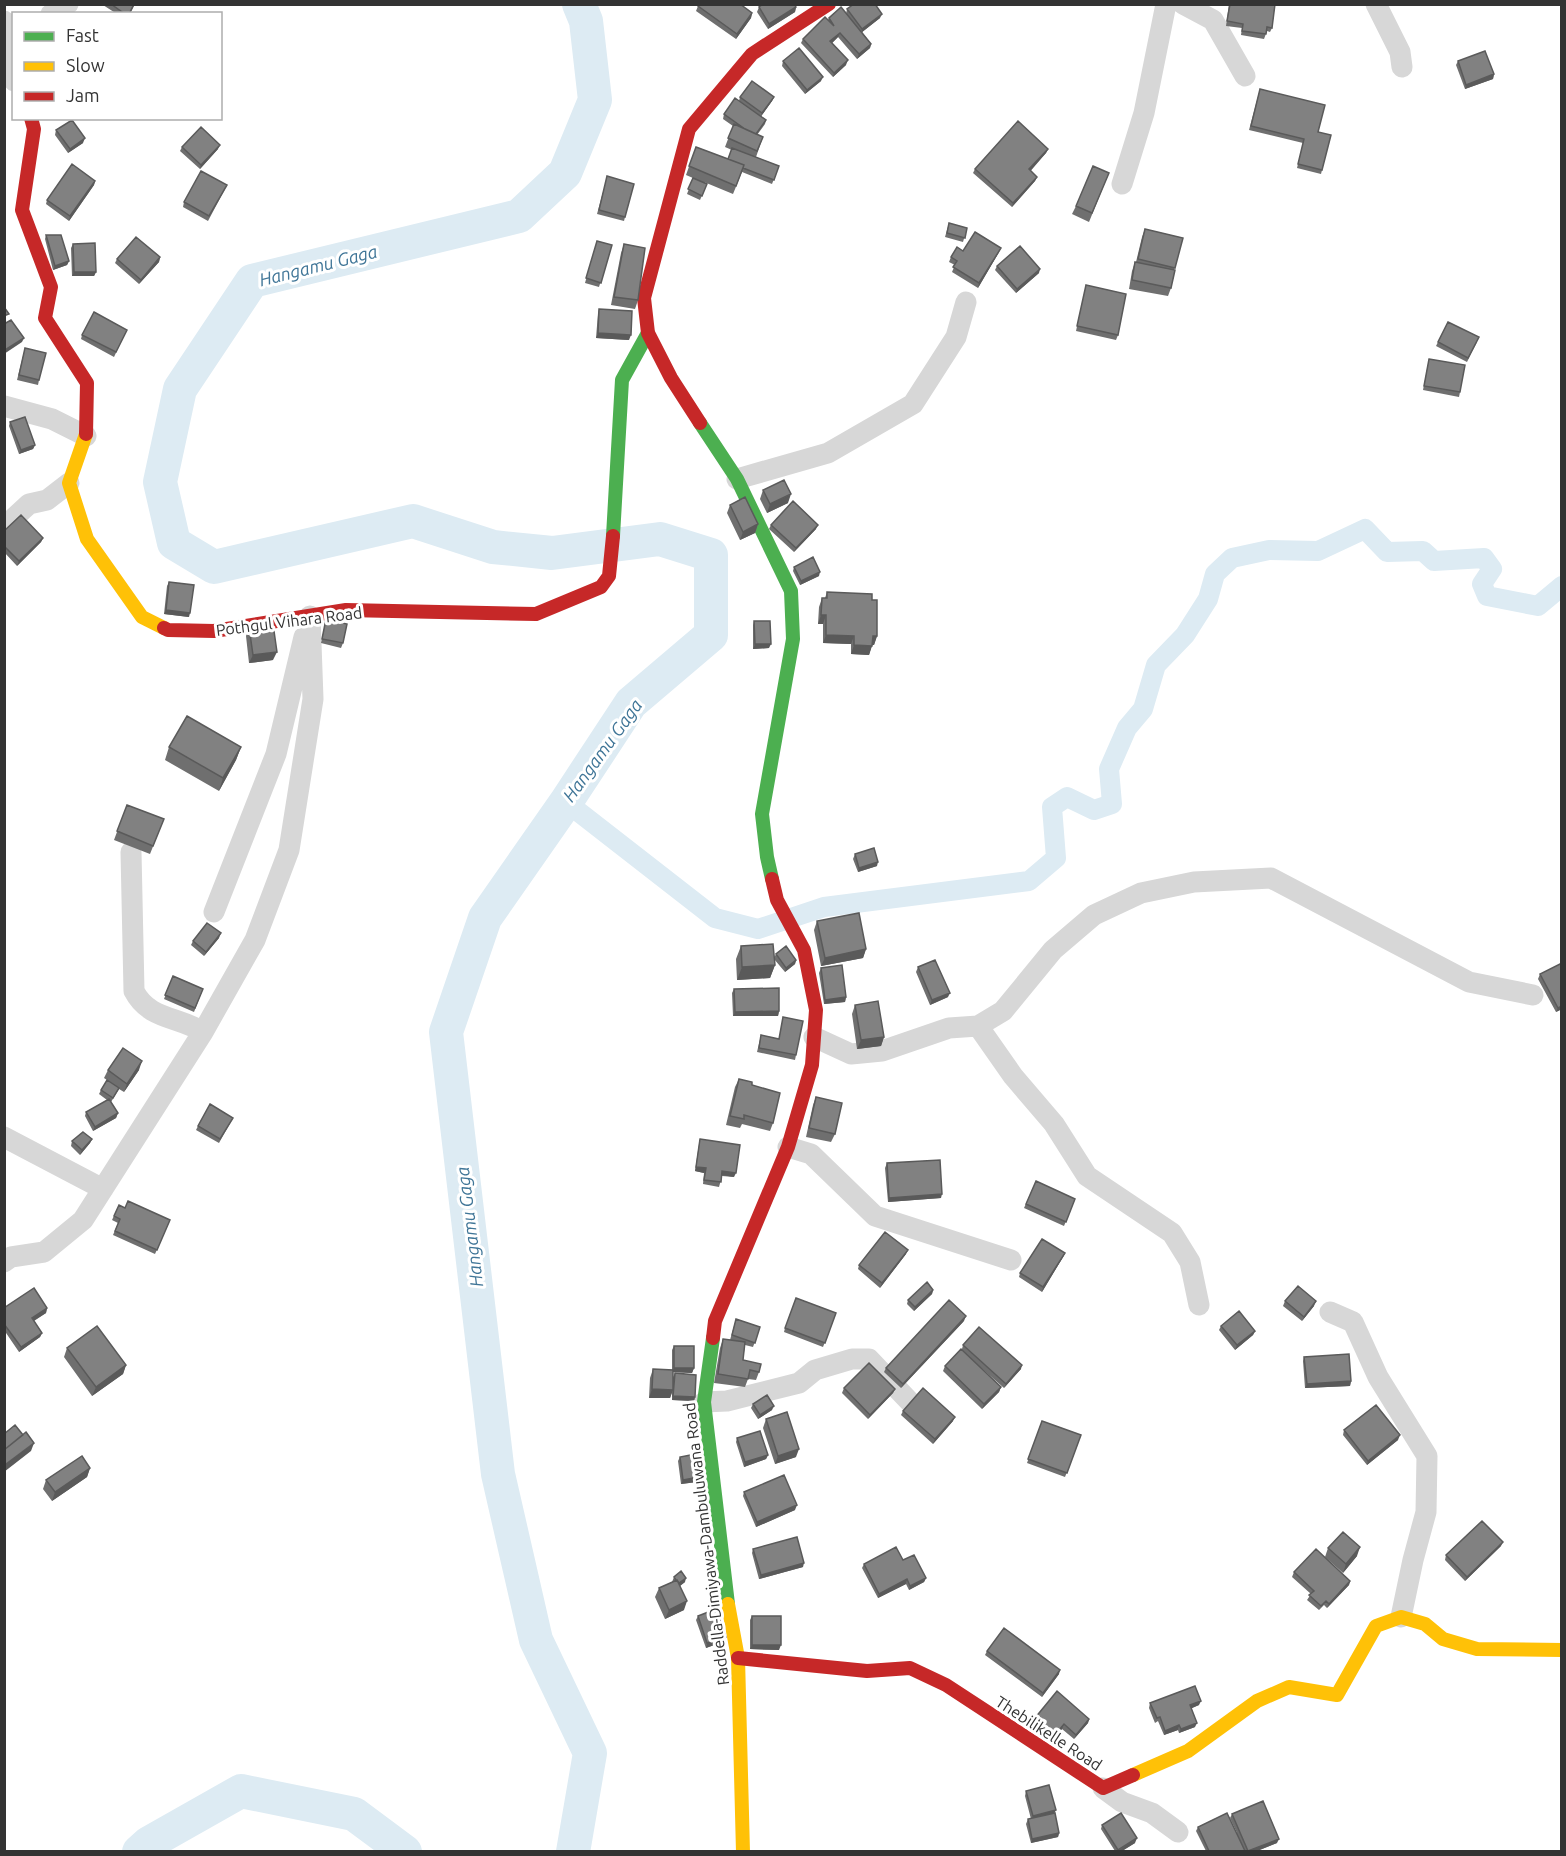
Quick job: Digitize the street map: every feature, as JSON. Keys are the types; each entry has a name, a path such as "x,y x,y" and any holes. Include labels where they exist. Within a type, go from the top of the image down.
{"street":[{"path":"54,12 68,4"},
{"name":"Raddella-Dimiyawa-Dambuluwana Road","path":"744,1851 738,1658 725,1590 704,1402 715,1322 788,1147 812,1065 816,1010 804,950 777,900 766,857 762,814 794,639 791,591 737,479 671,378 648,333 645,298 650,270 689,129 752,54 829,4"},
{"path":"1122,184 1144,113 1166,4"},
{"path":"1183,4 1213,20 1245,76"},
{"path":"1376,4 1400,51 1402,67"},
{"path":"8,28 6,50 12,73"},
{"path":"4,527 29,504 46,500 69,483 86,436 87,383 45,318 51,287 22,210 34,129 32,120"},
{"path":"737,479 828,453 913,404 956,337 966,302"},
{"name":"Pothgul Vihara Road","path":"69,483 87,539 142,617 168,630 214,631 346,610 536,614 601,587 609,576 616,501 622,380 648,333"},
{"path":"4,406 52,419 86,436"},
{"path":"214,912 276,754 310,616"},
{"path":"4,1262 11,1257 44,1252 83,1220 203,1032 255,940 288,850 313,699 310,616"},
{"path":"130,852 134,991 140,1003 158,1015 189,1023 203,1032"},
{"path":"814,1037 851,1054 882,1051 950,1028 978,1026 1003,1011 1053,950 1094,915 1141,893 1194,882 1271,879 1469,982 1533,995"},
{"path":"978,1026 1013,1076 1054,1124 1087,1176 1172,1233 1190,1262 1199,1305"},
{"path":"4,1137 103,1188"},
{"path":"788,1147 811,1154 875,1216 1011,1260"},
{"path":"1330,1312 1353,1322 1378,1377 1427,1456 1426,1512 1401,1617 1425,1624 1443,1639 1477,1649 1562,1650"},
{"path":"704,1402 727,1401 799,1383 815,1370 852,1359 869,1359 910,1402"},
{"name":"Thebilikelle Road","path":"738,1658 867,1671 910,1668 946,1684 1103,1788 1188,1751 1257,1701 1289,1687 1337,1695 1376,1626 1401,1617"},
{"path":"1103,1788 1122,1803 1152,1813 1178,1832"}],"building":[{"path":"111,4 134,4 130,12 122,12"},
{"path":"699,4 740,4 752,13 737,34 698,6"},
{"path":"763,4 794,4 796,7 769,24 759,7"},
{"path":"854,4 875,4 882,14 862,29 847,9"},
{"path":"1230,4 1275,4 1272,28 1267,27 1266,34 1242,31 1243,24 1227,21"},
{"path":"841,7 871,44 859,54 840,33 830,41 848,60 834,73 803,39 825,17 834,26 829,18"},
{"path":"799,48 823,77 807,90 783,61"},
{"path":"1485,51 1494,74 1466,85 1458,61"},
{"path":"752,81 774,97 762,113 740,97"},
{"path":"1260,89 1325,105 1318,132 1331,135 1322,170 1298,164 1304,139 1251,126"},
{"path":"735,98 766,120 756,134 724,114"},
{"path":"72,120 85,138 70,149 56,130"},
{"path":"1018,121 1048,149 1029,169 1037,177 1013,203 975,169"},
{"path":"734,124 763,137 757,151 728,138"},
{"path":"201,127 220,145 201,165 182,147"},
{"path":"696,147 744,165 736,186 689,166"},
{"path":"732,148 779,166 774,180 743,168 744,165 728,159"},
{"path":"72,164 95,181 70,216 47,200"},
{"path":"1093,166 1109,173 1092,213 1076,206"},
{"path":"201,171 227,185 209,216 184,202"},
{"path":"607,176 634,184 625,217 599,210"},
{"path":"693,178 707,184 702,196 688,189"},
{"path":"949,223 967,228 965,238 947,233"},
{"path":"1145,229 1183,238 1175,268 1138,259"},
{"path":"975,232 1001,248 979,283 953,267 957,261 951,257 957,247 963,251"},
{"path":"46,235 61,235 69,261 55,266"},
{"path":"136,237 160,257 141,280 117,259"},
{"path":"597,241 612,245 601,283 586,278"},
{"path":"95,243 96,272 74,272 73,244"},
{"path":"624,244 645,248 638,300 614,297"},
{"path":"1020,246 1040,269 1017,289 997,266"},
{"path":"1135,262 1175,270 1171,288 1132,280"},
{"path":"1086,285 1126,294 1118,335 1077,326"},
{"path":"599,309 632,311 631,335 598,333"},
{"path":"94,312 127,330 116,352 82,335"},
{"path":"11,320 24,338 5,350 4,324"},
{"path":"1448,322 1479,337 1468,358 1438,342"},
{"path":"25,348 46,353 39,380 19,375"},
{"path":"1429,359 1465,365 1460,392 1424,386"},
{"path":"25,417 35,445 21,450 10,422"},
{"path":"784,480 791,494 770,504 763,490"},
{"path":"745,497 758,524 743,532 730,505"},
{"path":"793,501 818,525 796,548 771,525"},
{"path":"21,515 43,538 19,561 4,546 4,531"},
{"path":"813,557 820,572 801,581 794,567"},
{"path":"169,582 194,585 190,613 166,610"},
{"path":"827,592 872,594 872,600 877,600 877,636 873,636 872,646 854,645 854,636 826,635 826,615 821,615 822,598 827,598"},
{"path":"326,619 347,624 343,643 322,639"},
{"path":"754,621 770,621 771,644 755,644"},
{"path":"273,624 277,652 253,655 249,627"},
{"path":"187,716 241,747 223,778 169,747"},
{"path":"127,805 164,819 153,846 117,831"},
{"path":"874,848 878,862 859,868 855,854"},
{"path":"859,913 866,949 825,958 817,921"},
{"path":"207,923 221,933 206,952 193,941"},
{"path":"773,944 775,965 742,967 741,946"},
{"path":"786,946 796,960 786,968 776,954"},
{"path":"935,960 950,993 932,1000 918,967"},
{"path":"1562,963 1562,1006 1558,1008 1540,974"},
{"path":"842,965 846,997 825,1000 821,968"},
{"path":"173,976 203,989 195,1008 165,995"},
{"path":"779,988 779,1011 735,1012 734,989"},
{"path":"878,1001 884,1037 861,1040 855,1005"},
{"path":"783,1017 803,1021 796,1055 759,1048 761,1035 779,1039"},
{"path":"123,1048 142,1061 127,1084 108,1070"},
{"path":"739,1079 780,1093 773,1123 744,1115 744,1119 730,1116"},
{"path":"107,1080 119,1088 113,1098 101,1090"},
{"path":"816,1097 842,1103 835,1134 809,1128"},
{"path":"109,1099 118,1113 95,1127 86,1112"},
{"path":"210,1104 233,1118 220,1139 198,1126"},
{"path":"83,1132 92,1139 82,1150 72,1141"},
{"path":"700,1139 740,1145 736,1173 722,1171 721,1182 704,1180 706,1168 696,1167"},
{"path":"940,1160 942,1194 889,1198 887,1163"},
{"path":"1036,1181 1075,1199 1066,1222 1026,1204"},
{"path":"128,1201 170,1220 157,1250 115,1231 120,1219 114,1216 119,1205 125,1208"},
{"path":"885,1232 908,1250 882,1283 859,1265"},
{"path":"1042,1239 1065,1253 1043,1287 1020,1273"},
{"path":"927,1282 933,1290 915,1307 908,1300"},
{"path":"1298,1286 1316,1301 1304,1317 1285,1301"},
{"path":"34,1288 47,1308 32,1318 42,1333 21,1347 4,1324 4,1308"},
{"path":"796,1298 836,1313 825,1343 785,1328"},
{"path":"949,1300 966,1316 903,1384 886,1368"},
{"path":"1239,1311 1255,1331 1237,1345 1221,1326"},
{"path":"736,1319 760,1327 755,1343 732,1335"},
{"path":"97,1326 126,1365 96,1387 67,1348"},
{"path":"979,1327 1022,1365 1006,1384 963,1345"},
{"path":"723,1339 745,1342 743,1360 761,1364 759,1372 750,1370 748,1379 718,1374"},
{"path":"674,1346 694,1346 694,1368 674,1368"},
{"path":"961,1349 1001,1387 984,1404 945,1366"},
{"path":"1349,1354 1351,1381 1307,1384 1304,1357"},
{"path":"869,1363 895,1389 870,1415 844,1388"},
{"path":"653,1369 673,1370 673,1390 652,1389"},
{"path":"675,1373 696,1375 695,1397 673,1396"},
{"path":"923,1388 955,1417 935,1439 903,1411"},
{"path":"767,1395 774,1406 760,1415 753,1404"},
{"path":"1376,1405 1400,1435 1368,1461 1344,1430"},
{"path":"787,1412 799,1449 778,1456 766,1419"},
{"path":"1042,1421 1081,1435 1067,1473 1028,1459"},
{"path":"15,1425 23,1435 4,1450 4,1434"},
{"path":"760,1431 768,1455 745,1462 737,1438"},
{"path":"26,1432 34,1443 6,1464 4,1463 4,1450"},
{"path":"696,1454 699,1477 683,1480 680,1457"},
{"path":"82,1456 90,1468 55,1492 46,1480"},
{"path":"784,1475 797,1505 757,1522 744,1492"},
{"path":"1482,1521 1503,1542 1467,1577 1446,1555"},
{"path":"1343,1532 1360,1547 1346,1564 1328,1548"},
{"path":"797,1537 804,1563 761,1575 753,1549"},
{"path":"896,1547 903,1560 914,1555 926,1578 910,1586 907,1579 879,1594 864,1564"},
{"path":"1316,1549 1350,1581 1329,1604 1326,1601 1321,1606 1309,1595 1314,1591 1294,1572"},
{"path":"681,1571 686,1578 679,1583 674,1577"},
{"path":"677,1580 687,1601 669,1610 659,1588"},
{"path":"716,1609 726,1637 707,1643 698,1616"},
{"path":"752,1616 781,1616 781,1645 752,1645"},
{"path":"1004,1628 1060,1670 1043,1693 987,1651"},
{"path":"1195,1686 1201,1701 1190,1705 1197,1723 1181,1729 1179,1725 1165,1731 1160,1717 1157,1718 1150,1703"},
{"path":"1057,1691 1089,1719 1076,1735 1064,1724 1055,1735 1035,1718"},
{"path":"1049,1785 1056,1810 1033,1816 1026,1791"},
{"path":"1263,1801 1279,1839 1248,1851 1232,1814"},
{"path":"1055,1813 1059,1833 1032,1839 1028,1819"},
{"path":"1121,1813 1137,1838 1118,1850 1102,1825"},
{"path":"1227,1813 1245,1851 1209,1851 1198,1827"}],"waterway":[{"name":"Hangamu Gaga","path":"573,1852 590,1753 536,1640 498,1474 446,1032 485,918 566,802 631,703 711,635 711,555 660,539 552,553 493,547 413,521 214,567 174,543 160,482 180,389 252,281 519,216 565,173 595,100 586,21 579,4"},
{"path":"566,802 715,918 758,929 824,907 1029,881 1056,858 1052,807 1067,797 1094,810 1112,804 1109,769 1127,728 1143,709 1156,665 1185,635 1208,599 1215,574 1232,558 1269,550 1318,551 1365,529 1387,552 1423,551 1434,561 1484,558 1492,569 1482,584 1487,596 1538,606 1562,586"},
{"name":"Hangamu Gaga","path":"139,1852 149,1843 241,1791 354,1814 405,1852"}],"traffic: fast":[{"path":"613,536 622,380 648,333"},
{"path":"700,423 737,479 791,591 793,639 762,814 772,879"},
{"path":"713,1338 704,1402 728,1604"}],"traffic: slow":[{"path":"86,434 69,483 87,539 142,617 164,628"},
{"path":"728,1604 738,1658 743,1852"},
{"path":"1133,1775 1188,1751 1257,1701 1289,1687 1337,1695 1376,1626 1401,1617 1425,1624 1443,1639 1477,1649 1562,1650"}],"traffic: jam":[{"path":"700,423 671,378 648,333 644,298 689,129 752,54 829,4"},
{"path":"32,120 34,129 22,210 51,287 45,318 87,383 86,434"},
{"path":"164,628 214,631 346,610 536,614 601,587 609,576 613,536"},
{"path":"713,1338 715,1321 788,1147 812,1065 816,1010 804,950 777,900 772,879"},
{"path":"738,1658 867,1671 910,1668 946,1685 1103,1788 1133,1775"}]}
